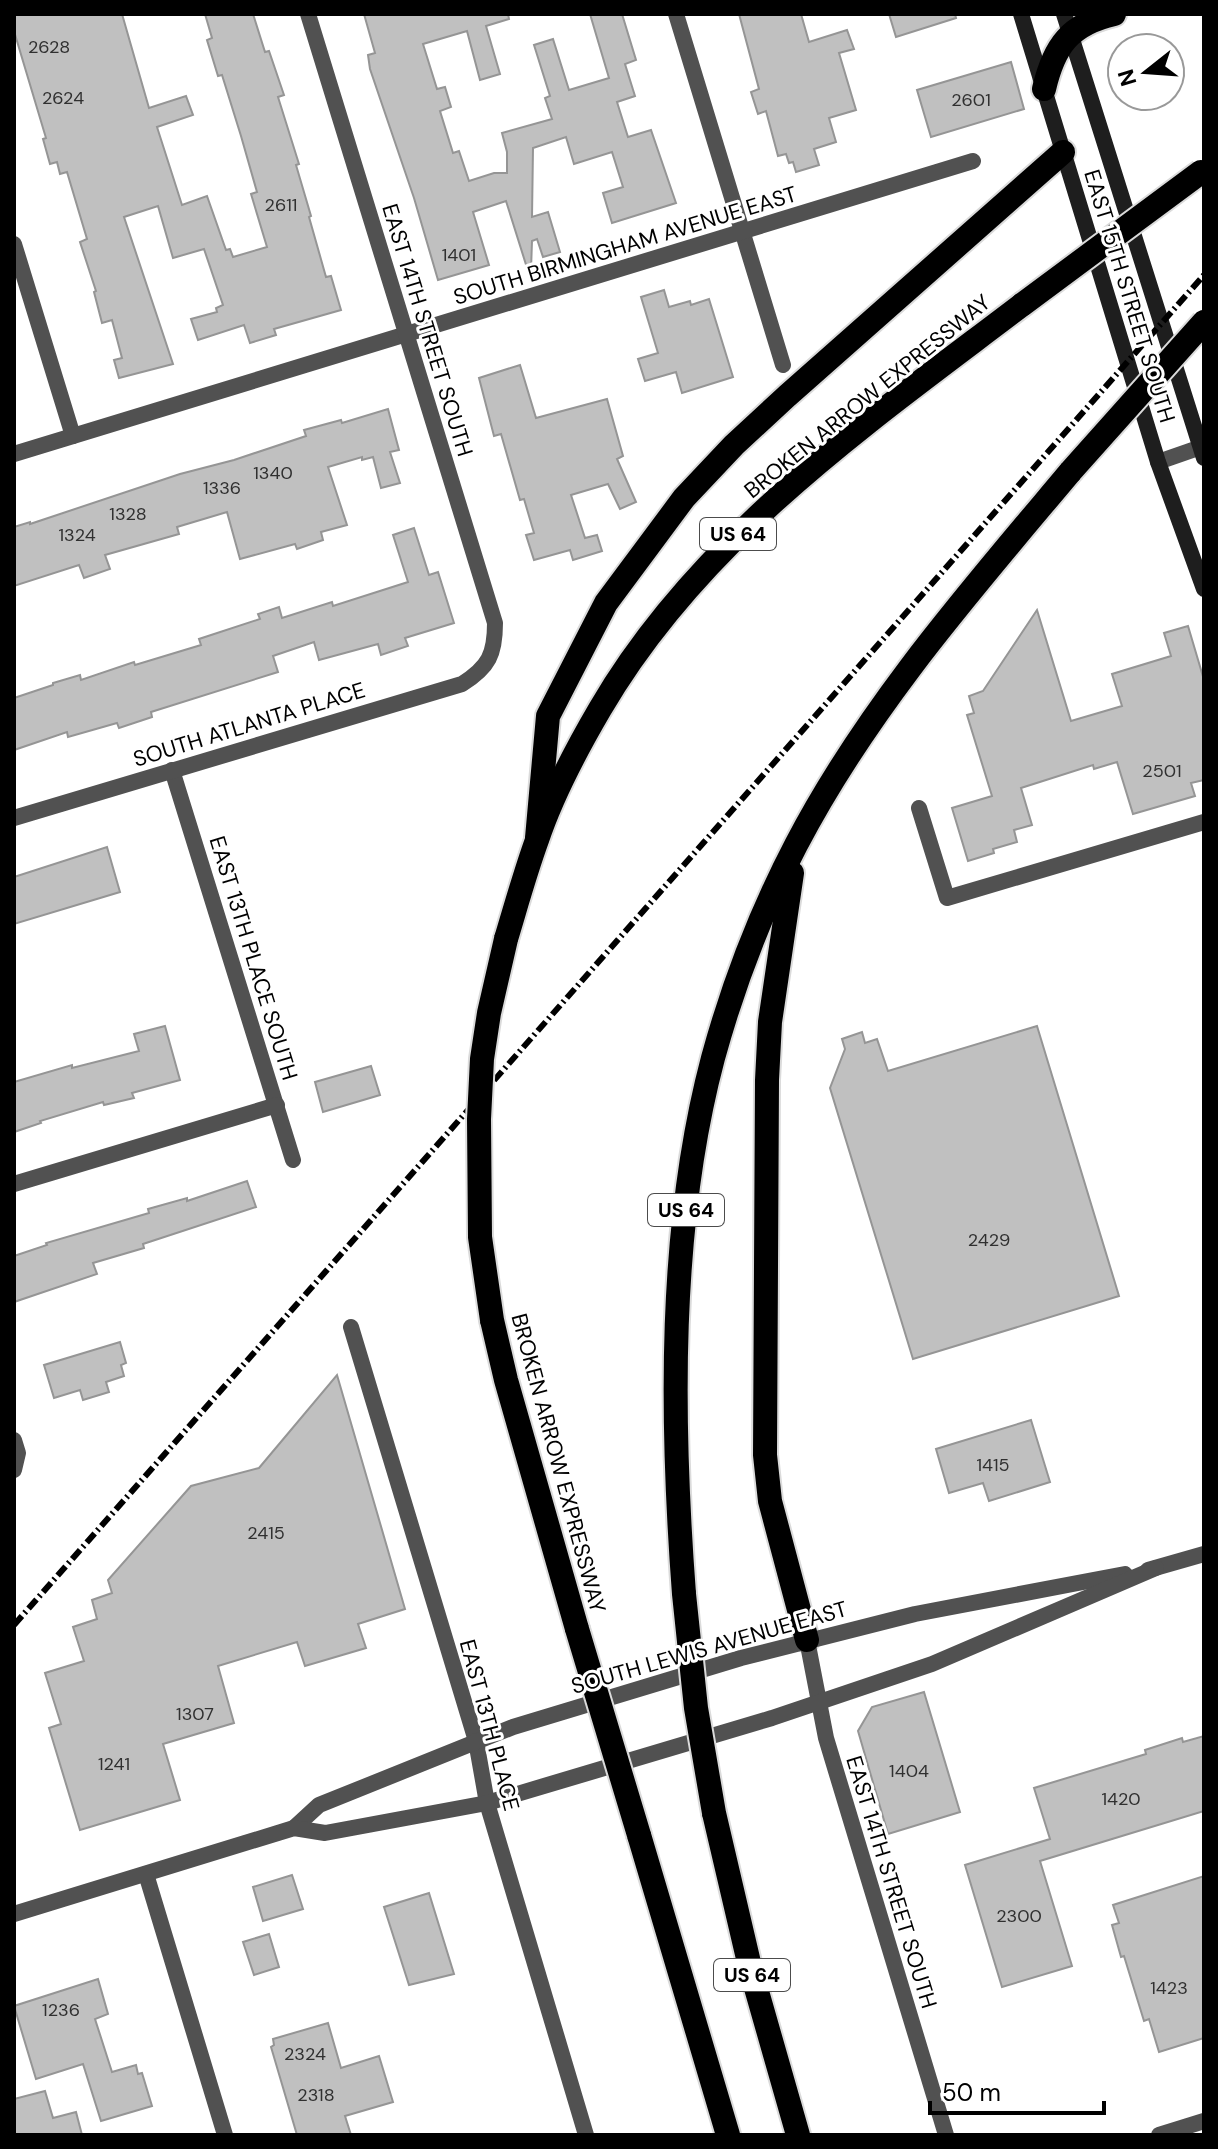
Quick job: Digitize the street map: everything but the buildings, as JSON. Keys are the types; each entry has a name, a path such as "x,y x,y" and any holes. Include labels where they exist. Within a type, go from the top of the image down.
{"highway":[{"path":"1044,89 1067,23 1114,14"},
{"path":"537,838 548,716 606,603 684,498 734,445 787,396 1063,152"},
{"name":"BROKEN ARROW EXPRESSWAY","path":"728,2135 577,1629 506,1380 492,1320 480,1237 479,1119 482,1059 506,939 537,838 600,708 648,638 691,584 735,537 791,486 890,406 1202,170"},
{"name":"US 64","path":"798,2135 750,1967 714,1813 696,1708 677,1510 675,1418 681,1265 687,1195 713,1059 735,987 762,918 796,845 881,707 973,587 1204,322"},
{"path":"796,845 770,1022 767,1080 765,1455 770,1501 807,1640"}],"main road":[{"name":"EAST 15TH STREET SOUTH","path":"1021,14 1158,462 1204,589"},
{"name":"EAST 15TH STREET SOUTH","path":"1067,23 1203,450"}],"street":[{"name":"EAST 14TH STREET SOUTH","path":"308,14 495,623 495,643 490,660"},
{"path":"676,14 783,365"},
{"name":"SOUTH BIRMINGHAM AVENUE EAST","path":"14,454 973,161"},
{"path":"14,244 73,436"},
{"path":"1158,462 1203,450"},
{"name":"SOUTH ATLANTA PLACE","path":"14,818 462,684 478,674 490,660"},
{"name":"EAST 13TH PLACE SOUTH","path":"172,770 293,1160"},
{"path":"919,808 947,898 1204,822"},
{"path":"14,1184 277,1105"},
{"name":"EAST 13TH PLACE","path":"351,1327 476,1741 487,1803 586,2135"},
{"path":"14,1470 16,1447"},
{"name":"SOUTH LEWIS AVENUE EAST","path":"14,1914 294,1828 319,1805 513,1727 807,1640 928,1611 1156,1568 1204,1554"},
{"name":"SOUTH LEWIS AVENUE EAST","path":"294,1828 325,1833 487,1803 818,1704 932,1664 1156,1568"},
{"name":"EAST 14TH STREET SOUTH","path":"807,1640 818,1704 855,1841 946,2135"},
{"path":"146,1874 225,2135"},
{"path":"1159,2135 1204,2121"}],"railway":[{"path":"14,1625 1204,275"}]}
